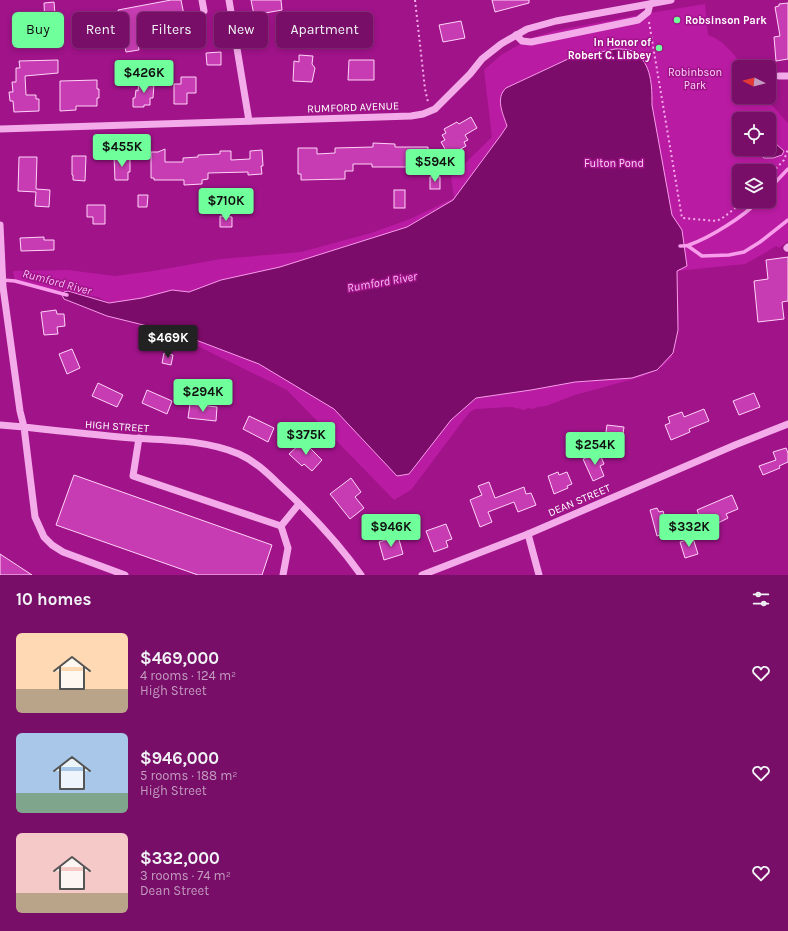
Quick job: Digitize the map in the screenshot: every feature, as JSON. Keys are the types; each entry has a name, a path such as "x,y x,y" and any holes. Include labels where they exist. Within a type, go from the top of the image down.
{"street":[{"path":"202,0 204,11"},
{"path":"229,0 249,121"},
{"name":"RUMFORD AVENUE","path":"0,130 410,116 423,114 435,109 482,59 501,44 527,29 556,20 671,0"},
{"path":"516,36 522,41 531,42 638,20 648,12 650,4"},
{"path":"780,76 788,76"},
{"path":"0,225 3,287 20,411 24,427 35,517 44,537 52,545 63,552 125,575"},
{"name":"DEAN STREET","path":"422,575 528,534 735,445 788,424"},
{"name":"HIGH STREET","path":"0,425 183,442 223,448 239,454 254,462 299,504 351,560 360,575"},
{"path":"140,438 133,476 281,526"},
{"path":"281,526 299,504"},
{"path":"281,526 288,548 283,575"},
{"path":"528,534 539,575"}],"path":[{"path":"415,0 425,89 430,110"},
{"path":"643,15 649,22 682,218 717,221 735,208"},
{"path":"776,169 784,160 788,149"}],"green space":[{"name":"Fulton Pond","path":"705,4 708,35 724,44 738,60 732,60 732,104 771,104 788,123 788,241 779,248 776,246 745,264 677,271 679,319 672,357 663,366 641,377 575,395 546,406 532,409 528,408 524,410 512,407 475,409 470,412 462,422 411,490 394,500 287,390 98,297 15,283 13,271 68,270 115,276 221,259 301,252 371,233 410,219 454,198 451,177 492,137 484,70 501,55 531,38 554,31"}],"water":[{"name":"Fulton Pond","path":"615,49 634,52 640,57 648,69 652,91 652,105 672,215 682,230 687,266 677,271 678,330 673,353 657,370 632,378 575,382 476,398 451,420 409,474 397,476 334,409 259,364 180,334 107,316 64,299 62,295 64,292 68,291 109,303 142,298 172,290 189,292 221,280 280,267 407,227 453,200 501,135 507,126 500,101 506,88 568,59"},
{"path":"776,144 784,151 782,155 773,158 764,158 762,156 776,156"}],"building":[{"path":"171,0 181,0 183,12 137,12 137,48 139,50 126,52 125,48 129,48 129,12 118,12 118,10"},
{"path":"251,0 281,0 282,10 268,12 253,12"},
{"path":"492,0 529,0 529,3 495,12"},
{"path":"54,2 55,12 44,12 44,3"},
{"path":"788,3 788,59 776,61 774,37 780,36 775,7 779,6 779,4"},
{"path":"461,21 465,38 443,42 439,25"},
{"path":"221,52 221,65 207,65 206,53"},
{"path":"299,55 313,56 312,64 315,68 312,82 293,81 294,61 299,62"},
{"path":"58,60 58,73 25,76 26,95 36,95 36,99 39,99 39,111 14,112 13,101 10,101 9,92 13,92 12,82 16,82 16,68 20,68 19,61"},
{"path":"349,60 374,60 374,80 348,80"},
{"path":"181,77 196,77 196,93 187,93 187,104 174,104 174,84 181,84"},
{"path":"97,80 99,98 97,98 97,106 76,106 76,110 60,111 60,81"},
{"path":"139,81 154,83 153,98 150,98 150,105 144,105 144,107 133,107 133,98 135,98 136,90 138,91"},
{"path":"471,117 477,128 465,135 468,140 464,142 466,146 449,156 441,142 445,140 442,135 446,133 444,129 457,122 459,124"},
{"path":"373,143 395,144 395,147 428,147 428,170 408,170 408,167 372,167 372,164 353,164 353,171 345,171 345,179 301,180 301,174 298,174 298,148 317,148 317,154 335,153 335,148 373,147"},
{"path":"165,149 165,162 183,162 183,158 198,157 198,155 220,154 220,151 231,151 231,160 250,159 250,151 262,150 262,174 248,175 248,172 208,173 208,179 202,180 202,184 184,185 184,180 154,180 154,178 151,178 151,152 158,152"},
{"path":"72,156 86,156 85,181 73,180"},
{"path":"114,156 128,156 128,158 130,158 130,172 128,172 128,180 115,180"},
{"path":"19,157 37,157 36,189 50,190 49,207 35,206 36,192 18,191"},
{"path":"430,177 440,177 440,189 430,189"},
{"path":"394,190 405,190 405,208 394,208"},
{"path":"138,195 148,195 147,207 138,207"},
{"path":"87,205 105,205 105,224 93,224 93,217 87,217"},
{"path":"220,216 232,217 232,227 220,227"},
{"path":"44,237 44,240 54,240 54,250 21,251 20,238"},
{"path":"788,257 788,301 782,302 784,319 758,322 754,281 768,279 766,260"},
{"path":"56,310 57,314 64,314 65,326 57,327 58,334 44,335 41,312"},
{"path":"72,349 80,368 67,374 59,354"},
{"path":"164,353 173,355 171,365 162,363"},
{"path":"98,383 123,395 117,407 92,396"},
{"path":"147,390 172,401 167,414 142,403"},
{"path":"754,393 760,407 739,415 733,401"},
{"path":"190,404 217,407 216,421 188,418"},
{"path":"704,409 709,421 689,429 690,432 671,440 665,425 670,423 668,417 682,412 684,417"},
{"path":"249,416 274,428 268,442 243,429"},
{"path":"607,425 624,427 622,441 605,439"},
{"path":"303,441 322,460 312,471 304,464 302,466 289,454"},
{"path":"786,448 788,453 788,462 779,466 780,468 763,475 759,466 776,460 773,452"},
{"path":"599,452 604,464 600,466 604,476 593,481 583,459"},
{"path":"558,472 559,475 567,472 572,484 567,486 568,488 554,494 548,476"},
{"path":"74,475 272,545 262,575 198,575 56,525"},
{"path":"351,478 361,492 355,497 364,508 350,519 330,494"},
{"path":"489,482 495,498 524,487 526,494 531,493 536,505 518,512 514,502 488,512 492,522 480,527 470,500 482,495 478,486"},
{"path":"732,495 738,509 726,514 728,518 718,523 716,520 703,526 697,510"},
{"path":"657,508 659,512 663,511 665,518 668,517 671,526 664,528 666,533 657,536 650,510"},
{"path":"446,524 452,539 446,541 448,547 434,552 426,531"},
{"path":"398,536 403,554 384,560 379,542"},
{"path":"693,538 698,554 685,558 680,542"},
{"path":"0,554 32,575 0,575"}],"waterway":[{"name":"Rumford River","path":"776,182 788,169"},
{"name":"Rumford River","path":"680,246 697,242 716,232 736,220 751,208"},
{"path":"688,246 702,256 729,255 744,252 760,242 788,220"},
{"name":"Rumford River","path":"3,280 15,281 67,295"}],"place":[{"name":"Robsinson Park","path":"677,20"},
{"name":"In Honor of Robert C. Libbey","path":"659,48"}],"park label":[{"name":"Robinbson Park","path":"695,78"}]}
